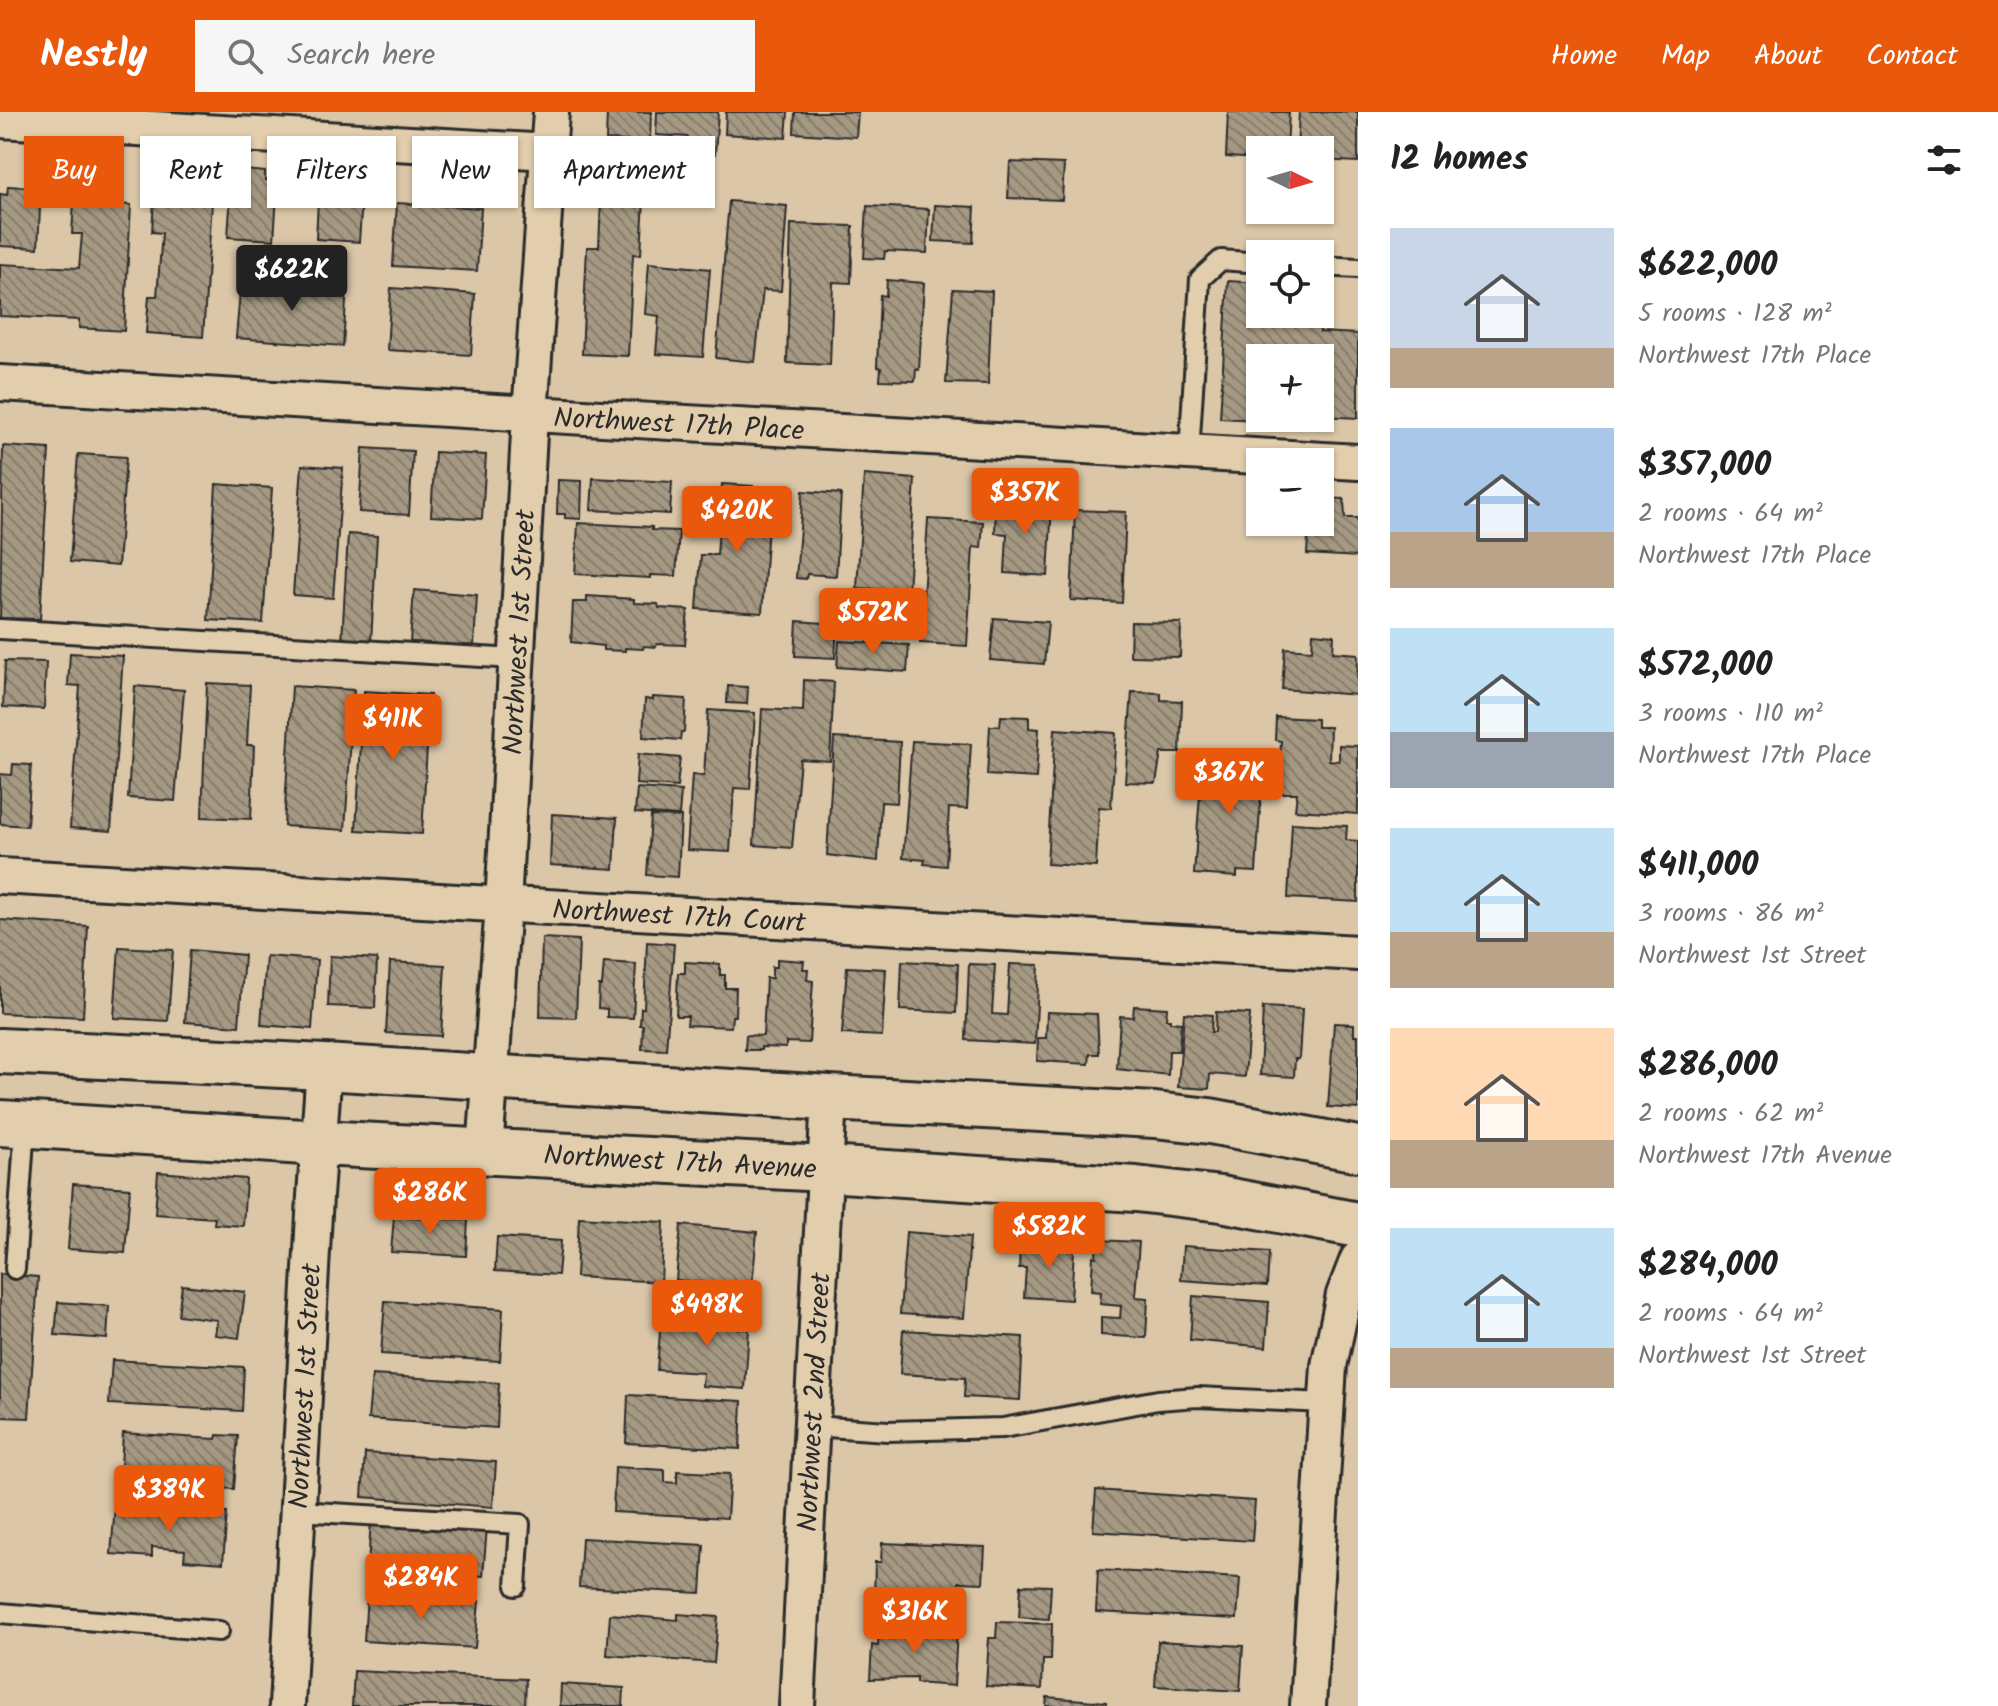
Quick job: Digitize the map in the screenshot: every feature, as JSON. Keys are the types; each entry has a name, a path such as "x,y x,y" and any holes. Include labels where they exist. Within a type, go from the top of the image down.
{"main road":[{"path":"0,1051 1155,1115 1210,1121 1358,1149"},
{"name":"Northwest 17th Avenue","path":"12,1124 826,1169 1180,1193 1358,1225"}],"street":[{"name":"Northwest 1st Street","path":"550,136 551,112"},
{"path":"0,120 230,123 534,151"},
{"name":"Northwest 1st Street","path":"485,1151 545,208"},
{"name":"Northwest 17th Place","path":"0,383 1358,462"},
{"name":"Northwest 17th Court","path":"0,876 1358,953"},
{"name":"Northwest 1st Street","path":"287,1706 324,1067"},
{"name":"Northwest 2nd Street","path":"797,1706 829,1098"},
{"path":"1308,1706 1325,1403 1336,1328 1358,1259"}],"lane":[{"path":"1189,453 1200,279 1221,260 1246,262"},
{"path":"1334,267 1358,268"},
{"path":"0,629 516,659"},
{"path":"12,1124 15,1269"},
{"path":"812,1426 888,1431 1003,1428 1158,1400 1198,1397 1325,1403"},
{"path":"298,1511 520,1524 516,1586"},
{"path":"0,1613 219,1631"}],"building":[{"path":"607,112 651,112 650,136 606,136"},
{"path":"657,112 718,112 715,154 715,136 656,135"},
{"path":"726,112 788,112 786,138 725,134"},
{"path":"795,112 858,112 856,137 794,133"},
{"path":"1228,112 1289,112 1288,136 1246,136 1246,158 1226,157"},
{"path":"1299,112 1358,112 1358,162 1334,161 1334,136 1298,136"},
{"path":"1010,162 1064,164 1062,200 1008,198"},
{"path":"251,171 265,172 267,208 276,208 274,240 228,237 230,208 251,208"},
{"path":"8,186 24,187 24,208 40,208 38,248 0,246 0,194 7,195"},
{"path":"729,201 787,206 781,291 763,290 755,362 716,358"},
{"path":"397,203 412,204 412,208 481,208 477,271 393,266"},
{"path":"124,205 131,205 124,331 79,328 79,320 0,316 0,264 79,268 82,234 72,234 74,208 124,208"},
{"path":"935,205 975,207 973,243 933,241"},
{"path":"867,206 929,209 927,253 885,251 884,259 864,258"},
{"path":"153,208 212,208 203,337 146,333 149,296 157,296 162,233 152,232"},
{"path":"318,208 361,208 359,242 316,239"},
{"path":"601,208 643,208 641,255 633,254 628,356 582,354 587,247 599,247"},
{"path":"791,224 853,226 851,283 833,282 830,365 787,363"},
{"path":"649,263 710,269 703,357 656,354 659,316 645,314"},
{"path":"241,279 347,287 343,346 236,338"},
{"path":"887,280 924,283 919,370 916,369 915,381 880,380 881,368 877,367 880,295 886,296"},
{"path":"1228,281 1246,282 1246,328 1320,328 1320,332 1358,334 1358,418 1334,417 1334,344 1246,344 1246,419 1220,418"},
{"path":"391,288 475,294 471,355 387,350"},
{"path":"953,289 992,291 988,384 946,383"},
{"path":"3,446 49,449 40,619 0,618"},
{"path":"363,448 413,451 409,515 359,512"},
{"path":"435,452 486,455 482,519 431,516"},
{"path":"78,454 126,457 118,566 70,562"},
{"path":"302,465 343,468 333,598 293,595"},
{"path":"864,475 915,479 908,591 857,588"},
{"path":"593,478 672,482 670,514 591,510"},
{"path":"558,480 582,481 581,519 557,514"},
{"path":"216,484 272,488 263,623 208,620"},
{"path":"722,484 753,486 752,496 770,497 762,613 697,609 701,555 717,555"},
{"path":"803,491 841,494 836,576 807,574 806,579 796,578"},
{"path":"1334,498 1344,499 1345,518 1358,518 1358,557 1307,554 1308,536 1334,536"},
{"path":"996,501 1052,504 1048,576 1005,573 1007,534 995,533"},
{"path":"1075,510 1126,512 1122,603 1071,600"},
{"path":"928,519 983,522 981,548 973,547 967,646 920,643"},
{"path":"578,523 679,531 676,576 650,575 650,578 575,574"},
{"path":"348,534 377,536 371,642 342,641"},
{"path":"414,590 477,595 474,646 410,642"},
{"path":"587,596 634,599 634,603 688,610 685,645 657,644 656,647 644,646 643,649 625,648 625,651 603,650 603,646 571,642 573,602 587,602"},
{"path":"994,618 1048,622 1044,664 990,660"},
{"path":"797,621 837,624 835,658 795,656"},
{"path":"1131,622 1181,623 1180,657 1130,656"},
{"path":"1313,633 1334,635 1333,652 1358,654 1357,695 1282,689 1285,648 1312,650"},
{"path":"839,641 909,645 907,672 837,667"},
{"path":"70,653 123,656 111,831 70,828 80,686 68,685"},
{"path":"5,661 46,662 44,709 3,707"},
{"path":"804,680 834,682 830,761 800,759 792,848 754,845 762,709 803,711"},
{"path":"207,683 250,685 247,745 254,745 251,819 202,817"},
{"path":"135,686 184,690 175,801 128,798"},
{"path":"292,686 354,690 345,830 284,826"},
{"path":"728,686 748,687 747,704 727,703"},
{"path":"364,691 430,695 422,834 356,830"},
{"path":"1132,692 1161,693 1161,700 1182,701 1180,753 1161,753 1156,783 1125,782"},
{"path":"653,697 686,699 684,732 681,732 680,740 643,737 645,699 653,700"},
{"path":"708,710 755,713 750,789 734,788 730,852 687,850 692,775 704,776"},
{"path":"1001,716 1029,717 1029,728 1039,729 1036,778 987,775 990,726 1000,726"},
{"path":"1276,717 1317,719 1317,727 1330,727 1329,760 1339,761 1339,745 1358,746 1358,814 1295,810 1297,793 1278,793 1281,741 1275,740"},
{"path":"1055,729 1116,733 1111,808 1099,807 1096,867 1047,864"},
{"path":"834,738 900,742 897,803 881,802 878,861 827,855"},
{"path":"912,741 971,744 967,809 949,808 946,866 903,858"},
{"path":"638,754 680,758 677,787 636,784"},
{"path":"1203,754 1263,759 1256,872 1237,871 1237,877 1194,874"},
{"path":"13,764 31,765 27,826 0,824 0,774 12,775"},
{"path":"637,788 681,791 679,816 635,813"},
{"path":"552,814 617,818 614,869 550,865"},
{"path":"651,816 681,817 678,877 647,875"},
{"path":"1292,823 1347,826 1346,840 1358,841 1358,902 1288,898"},
{"path":"0,920 88,926 83,1017 0,1013"},
{"path":"542,938 579,940 576,1018 540,1017"},
{"path":"647,942 674,944 666,1050 642,1049 643,1025 640,1025 641,1008 644,1008"},
{"path":"119,947 173,950 168,1021 114,1018"},
{"path":"190,950 244,955 239,1026 185,1022"},
{"path":"266,956 317,960 312,1029 261,1025"},
{"path":"330,956 377,959 375,1008 328,1006"},
{"path":"777,959 804,961 803,969 808,969 807,980 813,981 809,1043 786,1042 786,1048 745,1050 746,1035 763,1036 766,978 772,978 772,967 777,967"},
{"path":"902,961 958,964 956,1013 900,1010"},
{"path":"390,962 445,965 441,1036 386,1033"},
{"path":"604,962 636,964 633,1018 607,1017 607,1009 598,1008"},
{"path":"685,962 720,964 720,975 725,975 725,988 736,988 735,1016 732,1016 731,1027 687,1025 688,1016 676,1016 678,973 685,973"},
{"path":"969,964 995,965 992,1014 1007,1015 1010,964 1039,965 1035,1044 966,1040"},
{"path":"847,967 886,969 882,1036 842,1034"},
{"path":"1134,1006 1167,1008 1166,1019 1181,1023 1179,1051 1169,1051 1168,1075 1117,1069 1120,1016 1133,1017"},
{"path":"1263,1007 1302,1009 1299,1059 1295,1059 1294,1077 1260,1075"},
{"path":"1047,1012 1097,1014 1099,1054 1090,1054 1089,1064 1037,1061 1038,1038 1046,1038"},
{"path":"1216,1012 1250,1014 1245,1077 1210,1074 1209,1089 1178,1087 1184,1013 1212,1015 1211,1032 1215,1032"},
{"path":"1334,1023 1354,1024 1354,1035 1358,1035 1358,1109 1328,1107"},
{"path":"158,1172 246,1179 243,1226 214,1224 215,1218 155,1214"},
{"path":"73,1184 130,1188 125,1253 68,1249"},
{"path":"394,1216 468,1220 466,1256 391,1252"},
{"path":"579,1217 664,1222 661,1282 576,1277"},
{"path":"681,1225 757,1232 752,1287 676,1280"},
{"path":"906,1232 970,1237 964,1318 900,1314"},
{"path":"497,1237 561,1241 558,1275 495,1271"},
{"path":"1055,1237 1072,1238 1071,1300 1024,1297 1026,1268 1019,1268 1020,1246 1054,1248"},
{"path":"1097,1240 1139,1242 1135,1297 1148,1298 1146,1338 1101,1335 1101,1317 1120,1318 1121,1306 1100,1304 1101,1292 1091,1291"},
{"path":"1183,1246 1269,1252 1267,1286 1181,1280"},
{"path":"0,1274 38,1277 29,1418 0,1417"},
{"path":"182,1285 245,1292 239,1338 215,1335 217,1320 178,1315"},
{"path":"1193,1296 1269,1302 1266,1347 1190,1340"},
{"path":"385,1301 503,1309 500,1361 381,1354"},
{"path":"58,1302 109,1306 107,1339 55,1335"},
{"path":"704,1306 737,1308 736,1328 749,1329 745,1389 702,1386 703,1373 657,1370 661,1319 704,1322"},
{"path":"903,1330 1023,1337 1020,1400 964,1397 965,1378 900,1374"},
{"path":"112,1360 244,1367 242,1411 109,1404"},
{"path":"372,1375 499,1383 497,1428 368,1419"},
{"path":"628,1395 742,1401 740,1449 626,1443"},
{"path":"123,1433 216,1439 217,1435 238,1436 234,1489 120,1482"},
{"path":"365,1453 496,1462 493,1507 362,1497"},
{"path":"615,1467 665,1470 665,1482 677,1483 677,1471 730,1474 727,1518 613,1512"},
{"path":"1096,1490 1255,1501 1252,1541 1093,1531"},
{"path":"115,1505 227,1513 223,1563 184,1560 185,1550 152,1547 152,1557 111,1554"},
{"path":"371,1518 487,1527 483,1576 368,1567"},
{"path":"582,1538 704,1545 701,1593 579,1587"},
{"path":"882,1543 985,1547 983,1583 959,1582 959,1597 939,1596 938,1602 910,1600 910,1594 901,1594 901,1600 874,1599 875,1562 881,1562"},
{"path":"1098,1570 1240,1578 1237,1619 1096,1612"},
{"path":"1021,1585 1051,1586 1049,1619 1019,1617"},
{"path":"367,1594 479,1601 475,1648 364,1641"},
{"path":"610,1614 678,1620 678,1614 718,1617 714,1663 607,1655"},
{"path":"997,1622 1052,1624 1051,1660 1043,1660 1042,1689 986,1686 989,1638 996,1638"},
{"path":"879,1626 957,1630 954,1686 916,1683 916,1678 870,1679 872,1645 878,1646"},
{"path":"1158,1641 1243,1646 1240,1691 1155,1686"},
{"path":"354,1671 526,1679 525,1706 352,1706"},
{"path":"561,1684 624,1688 623,1706 560,1706"},
{"path":"1047,1697 1106,1702 1106,1706 1046,1706"}]}
